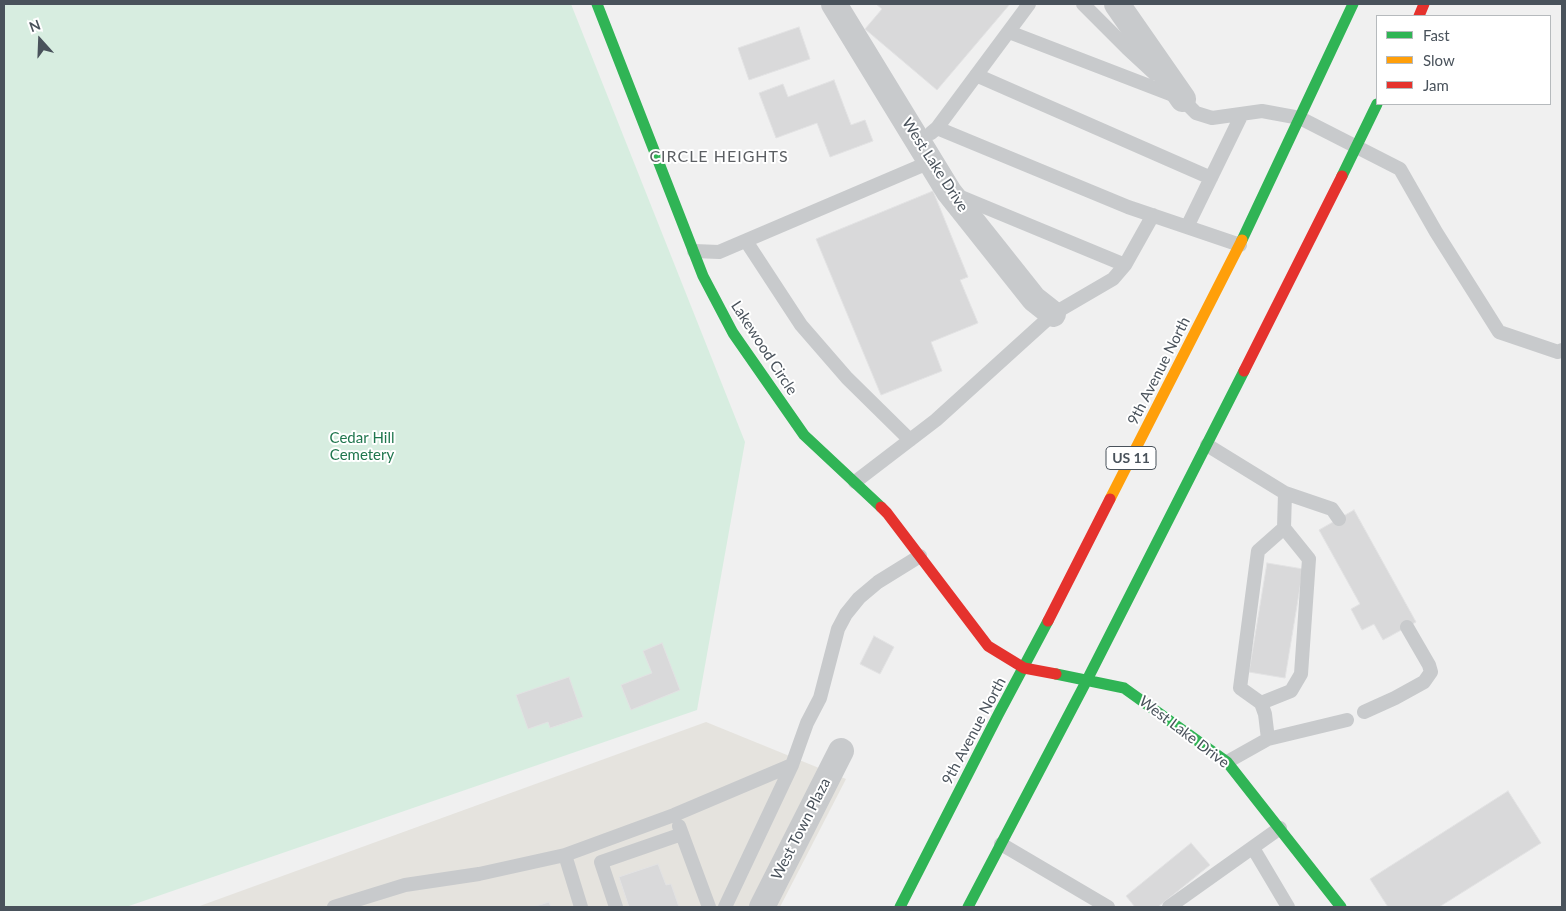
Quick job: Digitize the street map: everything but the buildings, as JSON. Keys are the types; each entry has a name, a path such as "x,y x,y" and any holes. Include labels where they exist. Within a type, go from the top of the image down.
{"main road":[{"name":"Lakewood Circle","path":"597,4 703,276 733,333 804,435 887,513 988,646 1024,668"},
{"name":"9th Avenue North","path":"900,907 1240,245 1354,4"},
{"path":"968,907 1207,445 1316,230 1377,105"},
{"name":"West Lake Drive","path":"1024,668 1124,688 1227,762 1341,907"}],"street":[{"name":"West Lake Drive","path":"834,4 929,144 949,192 1034,299 1053,314"},
{"path":"1117,4 1183,100"},
{"name":"West Town Plaza","path":"762,907 841,751"}],"lane":[{"path":"694,252 720,252 746,241 929,144 1029,4"},
{"path":"1083,4 1196,112 1212,118 1262,112 1300,118 1400,169 1436,232 1499,332 1560,351"},
{"path":"1009,32 1183,100"},
{"path":"976,76 1211,178"},
{"path":"1187,227 1242,114"},
{"path":"929,144 1153,215 1240,245"},
{"path":"949,192 1125,265"},
{"path":"854,482 936,420 1053,314 1113,279 1125,265 1153,215"},
{"path":"746,241 801,325 847,378 910,440"},
{"path":"1207,445 1285,493 1332,509 1339,519"},
{"path":"1261,703 1290,691 1301,674 1309,559 1284,528 1285,493"},
{"path":"1268,739 1265,714 1261,703 1240,688 1258,551 1284,528"},
{"path":"725,907 792,765 807,724 820,698 838,629 846,614 859,598 878,582 920,556"},
{"path":"1364,712 1424,682 1430,672 1429,665 1407,627"},
{"path":"1227,762 1268,739 1347,720"},
{"path":"334,907 405,885 479,874 565,855 674,815 792,765"},
{"path":"674,815 708,907"},
{"path":"1170,907 1280,828"},
{"path":"616,907 601,862 682,834"},
{"path":"1001,844 1108,907"},
{"path":"1253,848 1288,907"},
{"path":"565,855 581,907"}],"shaded area":[{"path":"706,722 846,779 780,907 197,907"}],"green space":[{"name":"Cedar Hill Cemetery","path":"4,4 571,4 745,442 697,710 126,907 4,907"}],"traffic: fast":[{"path":"597,4 703,276 733,333 804,435 881,507"},
{"path":"1242,240 1353,4"},
{"path":"1342,176 1377,105"},
{"path":"968,907 1087,680 1244,371"},
{"path":"900,907 1048,621"},
{"path":"1056,674 1124,688 1227,762 1341,907"}],"traffic: slow":[{"path":"1110,499 1242,240"}],"traffic: jam":[{"path":"1419,15 1424,4"},
{"path":"1244,371 1342,176"},
{"path":"1048,621 1110,499"},
{"path":"881,507 988,646 1024,668 1056,674"}],"district":[{"name":"CIRCLE HEIGHTS","path":"719,157"}]}
